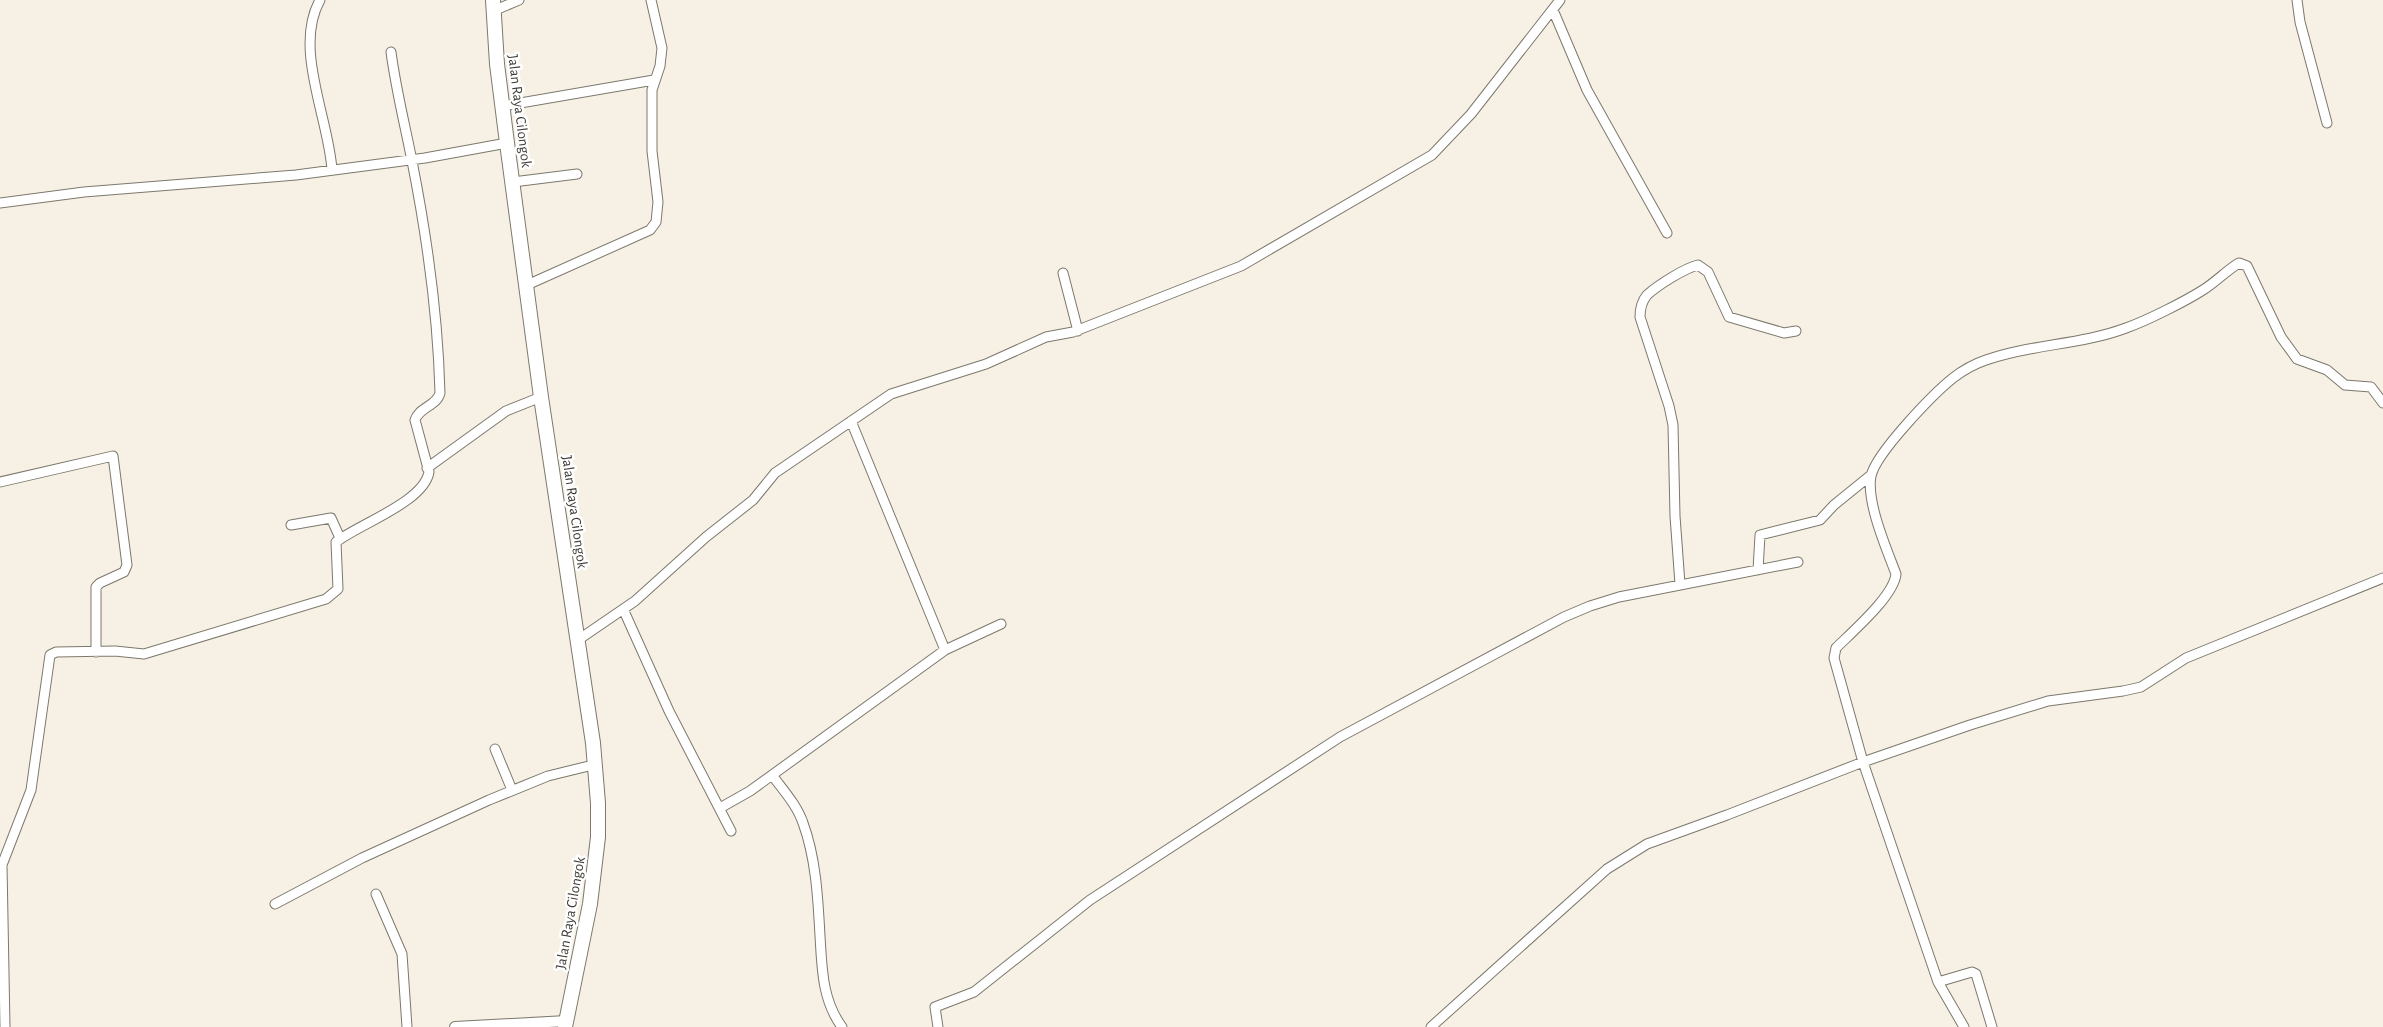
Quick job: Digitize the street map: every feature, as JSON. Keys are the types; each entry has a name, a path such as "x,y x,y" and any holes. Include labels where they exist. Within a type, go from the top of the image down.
{"highway":[{"name":"Jalan Raya Cilongok","path":"493,6 507,143 541,397 593,743 593,765 598,803 598,837 595,870 587,921 566,1024"}],"street":[{"path":"320,0 312,23 313,66 316,97 331,153 332,170"},
{"path":"493,6 519,0"},
{"path":"527,285 650,230 656,222 658,202 651,123 654,80 660,66 662,48 651,0"},
{"path":"578,640 624,611 706,537 753,500 775,473 892,394 986,364 1046,337 1078,330 1241,266 1432,155 1471,114 1560,0"},
{"path":"2297,0 2300,22 2328,123"},
{"path":"1553,10 1587,90 1666,234"},
{"path":"5,1027 2,865 31,790 50,655 56,652 115,651 144,654 326,599 338,589 335,545 340,538 415,495 428,476 415,420 418,414 436,401 440,393 437,322 412,160 396,94 391,52"},
{"path":"503,106 654,80"},
{"path":"0,203 94,191 332,170 412,160 507,143"},
{"path":"513,182 577,174"},
{"path":"1758,570 1760,535 1820,520 1871,475 1878,461 1909,422 1952,379 1970,367 1985,360 2016,352 2126,328 2202,291 2240,263 2248,266 2281,337 2296,359 2327,370 2345,385 2371,387 2383,403"},
{"path":"1680,584 1675,516 1673,425 1669,406 1640,317 1640,308 1647,296 1689,267 1698,265 1708,272 1729,317 1784,333 1796,331"},
{"path":"1063,272 1078,330"},
{"path":"427,468 506,411 541,397"},
{"path":"850,421 945,650"},
{"path":"0,482 113,456 127,565 124,572 100,583 96,587 96,652"},
{"path":"1871,475 1871,487 1879,527 1896,574 1895,581 1887,594 1836,648 1834,658 1863,762 1938,982 1964,1027"},
{"path":"291,525 331,518 340,538"},
{"path":"938,1027 936,1007 974,992 1090,900 1340,737 1581,610 1619,597 1798,562"},
{"path":"1430,1027 1607,869 1647,844 1727,816 1863,762 2048,701 2123,692 2141,687 2186,658 2383,578"},
{"path":"624,611 669,711 731,830"},
{"path":"720,808 750,791 945,650 1001,624"},
{"path":"495,749 512,790"},
{"path":"275,904 362,858 512,790 548,776 593,765"},
{"path":"772,775 794,804 803,821 817,890 824,986 829,1003 842,1027"},
{"path":"376,894 402,954 407,1027"},
{"path":"1938,982 1972,972 1976,974 1992,1027"},
{"path":"455,1027 566,1024"}]}
